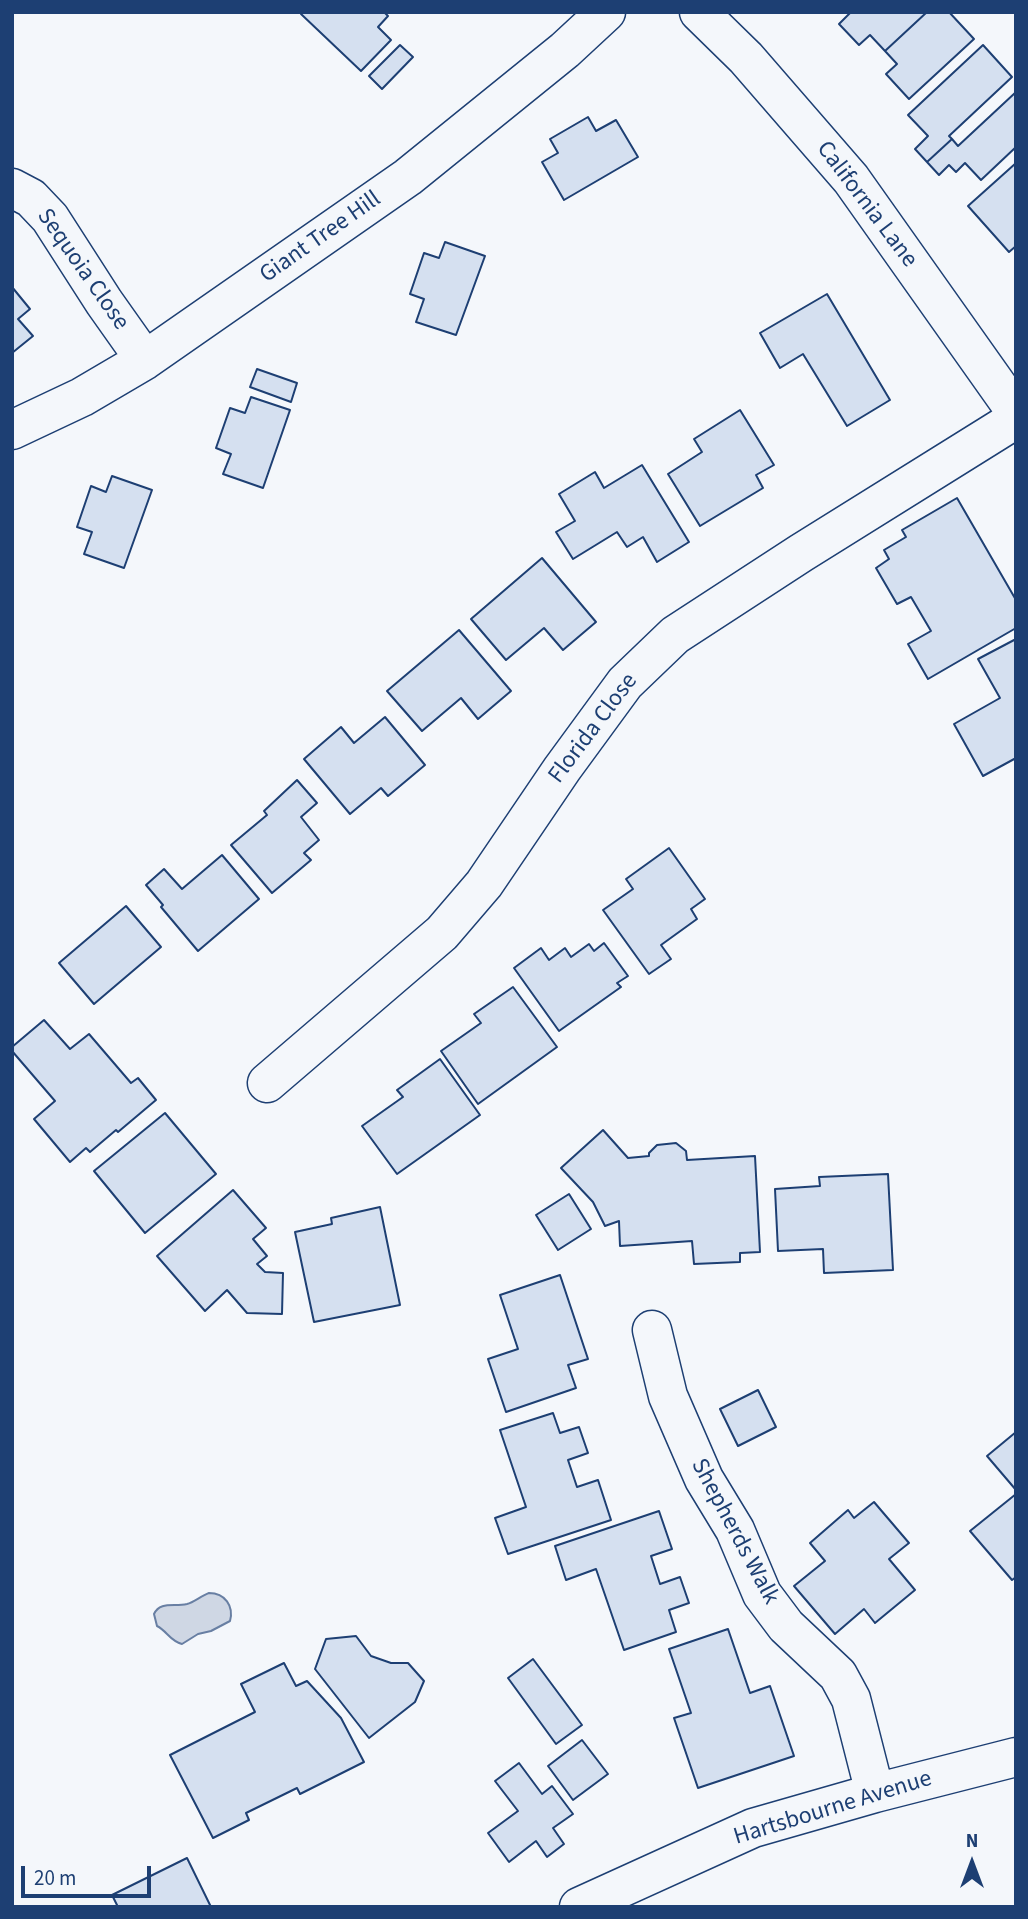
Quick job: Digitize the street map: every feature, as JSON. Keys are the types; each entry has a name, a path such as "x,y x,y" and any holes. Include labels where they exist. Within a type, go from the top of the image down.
{"street":[{"name":"Giant Tree Hill","path":"12,430 82,397 145,360 408,177 565,50 606,12"},
{"name":"California Lane","path":"699,12 746,58 851,179 1016,412"},
{"name":"Sequoia Close","path":"12,188 31,198 50,218 145,360"},
{"name":"Florida Close","path":"267,1083 442,933 484,884 562,769 625,683 675,635 801,552 1016,419"},
{"name":"Shepherds Walk","path":"652,1330 668,1396 704,1479 736,1530 762,1594 786,1626 838,1675 851,1699 875,1793"},
{"name":"Hartsbourne Avenue","path":"579,1907 753,1828 1016,1757"}],"shaded area":[{"path":"209,1593 220,1595 227,1601 231,1610 230,1621 211,1631 198,1634 182,1644 174,1641 157,1626 154,1614 160,1607 187,1604"}],"building":[{"path":"384,12 388,16 378,27 391,40 361,71 301,14"},
{"path":"851,12 927,12 885,51 870,35 859,45 839,24"},
{"path":"927,12 949,12 974,39 909,99 886,74 897,64 885,51"},
{"path":"400,45 413,57 382,89 369,76"},
{"path":"983,45 1012,77 949,136 952,139 927,162 915,149 928,136 908,115"},
{"path":"1016,92 1016,147 981,180 965,163 956,172 949,165 939,175 927,162 952,139 958,146"},
{"path":"588,117 596,131 616,120 638,157 564,200 542,162 558,153 550,139"},
{"path":"1016,163 1016,246 1009,252 968,206"},
{"path":"445,242 485,256 456,335 416,322 424,299 410,294 424,253 439,258"},
{"path":"12,287 30,309 18,319 33,336 12,353"},
{"path":"827,294 890,400 847,426 803,354 780,368 760,333"},
{"path":"257,369 297,383 291,402 250,387"},
{"path":"251,397 290,410 263,488 223,474 231,454 216,448 230,408 245,413"},
{"path":"740,410 774,465 756,475 763,488 700,526 668,474 702,452 694,439"},
{"path":"642,465 689,542 657,562 643,537 627,547 617,532 573,559 556,532 575,521 559,494 595,472 604,488"},
{"path":"112,476 152,490 124,568 84,554 92,532 77,527 91,486 106,492"},
{"path":"957,498 1016,600 1016,628 928,679 908,644 931,631 911,597 897,604 876,568 889,559 884,550 906,537 902,530"},
{"path":"542,558 596,622 563,650 544,628 506,660 471,619"},
{"path":"459,630 511,691 478,719 461,698 422,731 387,691"},
{"path":"1016,639 1016,758 983,776 954,724 1000,698 978,659"},
{"path":"385,717 425,765 388,796 381,788 350,814 304,759 341,727 354,743"},
{"path":"297,780 317,803 301,817 319,840 304,853 311,860 272,893 231,845 267,815 264,811"},
{"path":"669,848 705,899 691,909 697,919 661,945 671,959 649,974 603,910 633,889 626,879"},
{"path":"222,855 259,899 198,951 146,885 164,869 182,889"},
{"path":"126,906 161,947 94,1004 59,963"},
{"path":"604,943 628,976 617,983 621,987 559,1031 514,968 541,948 549,960 565,948 571,957 589,944 594,951"},
{"path":"513,987 557,1047 478,1104 441,1051 481,1023 474,1014"},
{"path":"44,1020 70,1049 89,1034 131,1083 138,1078 156,1100 118,1132 116,1130 90,1152 86,1148 70,1162 34,1119 55,1101 12,1051 12,1047"},
{"path":"440,1059 480,1115 397,1174 362,1126 403,1097 397,1090"},
{"path":"165,1113 216,1174 145,1233 94,1171"},
{"path":"603,1130 628,1158 649,1156 657,1145 676,1143 686,1151 687,1160 755,1156 760,1252 740,1253 740,1262 694,1264 692,1241 620,1246 619,1221 605,1226 593,1202 561,1168"},
{"path":"888,1174 893,1270 824,1273 823,1249 778,1251 775,1189 820,1186 819,1177"},
{"path":"233,1190 266,1228 253,1239 267,1256 257,1264 265,1272 283,1273 282,1314 247,1313 227,1290 205,1311 157,1256"},
{"path":"569,1194 591,1229 558,1250 536,1215"},
{"path":"380,1207 400,1305 314,1322 295,1232 332,1224 331,1218"},
{"path":"560,1275 588,1359 568,1365 576,1388 506,1412 488,1359 518,1349 500,1295"},
{"path":"758,1390 776,1427 738,1446 720,1409"},
{"path":"553,1413 560,1433 579,1427 588,1453 568,1460 577,1487 598,1480 611,1520 508,1554 495,1518 526,1507 500,1430"},
{"path":"1016,1432 1016,1490 987,1456"},
{"path":"1016,1494 1016,1577 1012,1580 970,1531"},
{"path":"874,1502 909,1543 889,1559 915,1590 875,1623 864,1609 835,1634 794,1586 825,1561 810,1543 848,1510 854,1518"},
{"path":"659,1511 672,1549 651,1556 660,1584 680,1577 689,1603 669,1610 676,1632 624,1650 596,1569 566,1580 555,1546"},
{"path":"728,1629 750,1693 770,1686 794,1756 698,1788 674,1718 691,1713 669,1649"},
{"path":"356,1636 371,1656 391,1663 408,1663 424,1681 415,1702 369,1738 315,1669 326,1639"},
{"path":"533,1659 582,1725 556,1744 508,1678"},
{"path":"284,1663 296,1686 307,1681 341,1718 364,1762 300,1794 297,1788 246,1813 249,1820 213,1838 170,1755 255,1712 241,1684"},
{"path":"582,1740 608,1774 573,1800 548,1766"},
{"path":"519,1763 542,1794 552,1786 573,1814 553,1828 564,1844 547,1857 536,1841 509,1862 488,1833 518,1811 495,1781"},
{"path":"187,1858 211,1907 118,1907 112,1895"}]}
